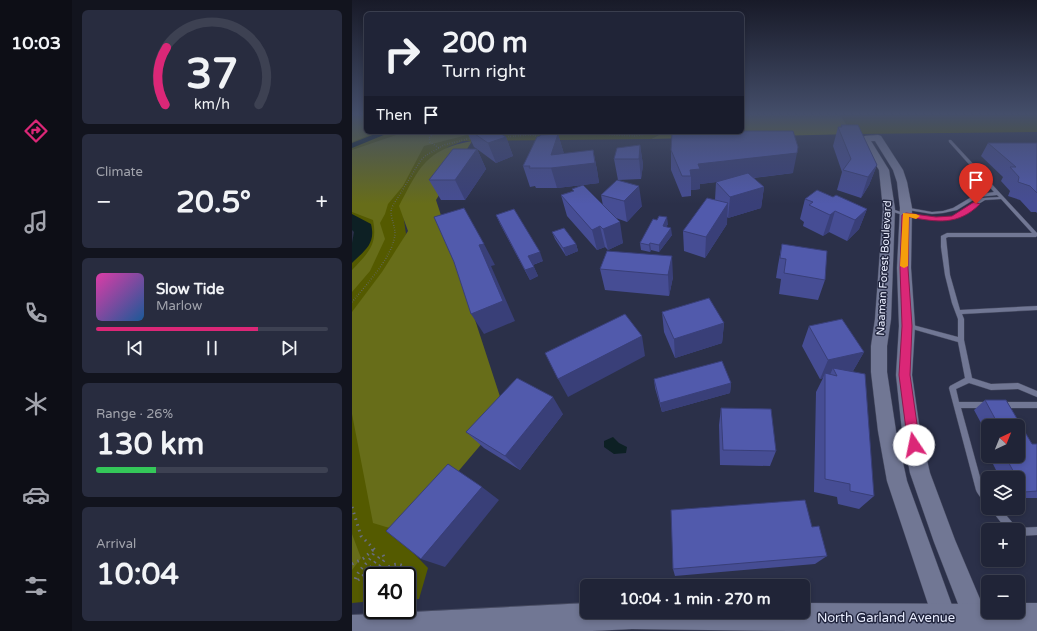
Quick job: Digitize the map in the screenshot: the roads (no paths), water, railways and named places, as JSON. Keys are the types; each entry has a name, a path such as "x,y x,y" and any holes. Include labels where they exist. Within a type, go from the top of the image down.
{"main road":[{"name":"North Garland Avenue","path":"352,629 514,626 632,615 947,625 979,624 1037,617"}],"street":[{"name":"Naaman Forest Boulevard","path":"868,144 884,170 889,208 883,319 879,346 879,372 887,432 897,481 947,625"},
{"name":"Naaman Forest Boulevard","path":"882,144 898,170 902,182 906,211 904,268 907,326 904,375 911,431 920,472 945,542 979,624"},
{"path":"883,319 907,326"}],"lane":[{"path":"953,144 1036,235"},
{"path":"889,208 932,213 943,212 955,209 977,196 998,193"},
{"path":"906,211 936,220 954,218 984,199 1002,198"},
{"path":"969,380 962,340 961,319 950,289 946,268 943,236 980,234 1036,235"},
{"path":"958,312 1037,308"},
{"path":"907,326 962,340"},
{"path":"981,491 952,388 969,380 991,387 1018,386 1037,394"},
{"path":"957,405 1037,405"},
{"path":"1001,515 1007,523"},
{"path":"1025,532 1037,531"}]}
